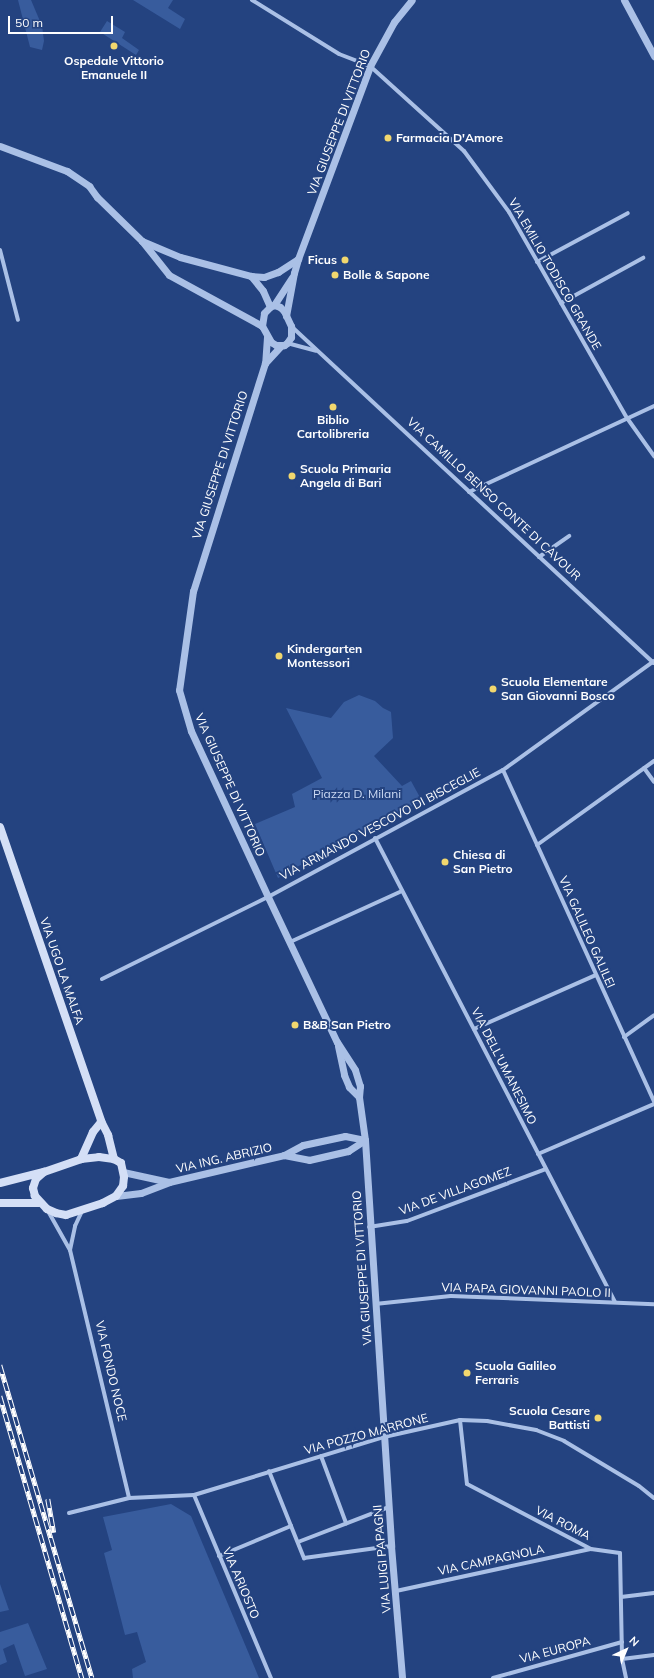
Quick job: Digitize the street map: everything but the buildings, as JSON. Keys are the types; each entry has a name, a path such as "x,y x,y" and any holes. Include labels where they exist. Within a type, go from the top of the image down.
{"main road":[{"name":"VIA UGO LA MALFA","path":"0,827 101,1122 108,1135 114,1159"},
{"path":"81,1159 93,1132 101,1122"},
{"path":"0,1183 44,1172 81,1159 99,1157 114,1159 121,1163 123,1172 123,1186 116,1196 103,1203 66,1215 47,1209 39,1203 35,1196 33,1188 36,1179 44,1172"},
{"path":"0,1203 39,1203"}],"street":[{"path":"252,0 339,54 370,66"},
{"name":"VIA GIUSEPPE DI VITTORIO","path":"286,316 298,259 370,66 394,22 412,0"},
{"path":"624,0 654,56"},
{"name":"VIA EMILIO TODISCO GRANDE","path":"370,66 464,151 509,212 627,418 654,456"},
{"path":"0,146 67,171 89,186 97,197 142,241 169,275 262,326"},
{"path":"538,262 628,213"},
{"path":"142,241 180,257 251,276 264,277 278,272 298,259"},
{"path":"0,250 18,320"},
{"path":"561,303 643,258"},
{"name":"VIA GIUSEPPE DI VITTORIO","path":"294,273 272,306 264,313 262,326 267,337 265,363 193,591 179,690 191,730 337,1042 355,1070 360,1086 358,1097 365,1140 369,1227 384,1438"},
{"path":"251,276 263,291 272,306 280,307 291,326 291,337 284,345 271,342 267,337"},
{"name":"VIA CAMILLO BENSO CONTE DI CAVOUR","path":"291,326 654,662"},
{"name":"VIA GIUSEPPE DI VITTORIO","path":"265,363 284,345"},
{"name":"VIA CAMILLO BENSO CONTE DI CAVOUR","path":"284,345 318,352"},
{"path":"469,492 654,406"},
{"path":"539,557 569,536"},
{"name":"VIA ARMANDO VESCOVO DI BISCEGLIE","path":"102,979 268,897 503,770 654,662"},
{"path":"537,844 654,761"},
{"path":"644,768 654,782"},
{"name":"VIA GALILEO GALILEI","path":"503,770 654,1103"},
{"name":"VIA DELL'UMANESIMO","path":"375,838 615,1302"},
{"path":"290,942 402,891"},
{"path":"474,1029 596,975"},
{"path":"624,1037 654,1015"},
{"name":"VIA GIUSEPPE DI VITTORIO","path":"337,1042 344,1075 349,1087 358,1097"},
{"path":"538,1154 654,1103"},
{"name":"VIA ING. ABRIZIO","path":"116,1196 141,1193 169,1182 284,1155 303,1145 346,1136 365,1140"},
{"name":"VIA ING. ABRIZIO","path":"284,1155 309,1160 348,1150 365,1140"},
{"name":"VIA DE VILLAGOMEZ","path":"369,1227 407,1221 546,1169"},
{"name":"VIA ING. ABRIZIO","path":"123,1172 169,1182"},
{"name":"VIA FONDO NOCE","path":"47,1209 70,1250 129,1498"},
{"name":"VIA FONDO NOCE","path":"70,1250 75,1226 83,1209"},
{"name":"VIA PAPA GIOVANNI PAOLO II","path":"375,1304 451,1296 654,1304"},
{"name":"VIA POZZO MARRONE","path":"70,1513 129,1498 194,1495 384,1438 460,1420 487,1421 536,1430 564,1441 638,1486 654,1498"},
{"name":"VIA ROMA","path":"460,1420 467,1484 591,1549 620,1553 622,1659 626,1678"},
{"name":"VIA LUIGI PAPAGNI","path":"384,1438 402,1678"},
{"path":"321,1456 346,1523"},
{"path":"269,1472 304,1558 391,1546"},
{"name":"VIA ARIOSTO","path":"194,1495 271,1678"},
{"path":"298,1542 389,1507"},
{"path":"219,1556 291,1526"},
{"name":"VIA CAMPAGNOLA","path":"396,1591 591,1549"},
{"path":"621,1597 654,1593"},
{"name":"VIA EUROPA","path":"493,1678 503,1677 622,1642"},
{"path":"622,1659 654,1655"}],"green space":[{"path":"18,0 31,0 42,26 44,41 42,50 30,47"},
{"path":"133,0 173,0 168,8 185,19 180,29"},
{"path":"107,21 125,32 122,38 139,50 136,55 100,32"},
{"name":"Piazza D. Milani","path":"359,695 375,701 383,708 391,712 393,738 374,756 402,786 411,781 422,801 278,878 255,824 295,807 292,794 322,778 286,708 331,718 344,702"},
{"path":"171,1504 191,1516 259,1678 133,1678 132,1669 146,1662 137,1632 125,1635 104,1553 112,1550 103,1517"},
{"path":"0,1584 9,1610 0,1612"},
{"path":"28,1623 47,1669 25,1676 14,1644 3,1649 7,1662 0,1665 0,1632"}],"railway":[{"path":"0,1365 92,1678"},
{"path":"0,1396 82,1678"},
{"path":"48,1499 54,1532"}],"place":[{"name":"Ospedale Vittorio Emanuele II","path":"114,46"},
{"name":"Farmacia D'Amore","path":"388,138"},
{"name":"Ficus","path":"345,260"},
{"name":"Bolle & Sapone","path":"335,275"},
{"name":"Biblio Cartolibreria","path":"333,407"},
{"name":"Scuola Primaria Angela di Bari","path":"292,476"},
{"name":"Kindergarten Montessori","path":"279,656"},
{"name":"Scuola Elementare San Giovanni Bosco","path":"493,689"},
{"name":"Chiesa di San Pietro","path":"445,862"},
{"name":"B&B San Pietro","path":"295,1025"},
{"name":"Scuola Galileo Ferraris","path":"467,1373"},
{"name":"Scuola Cesare Battisti","path":"598,1418"}]}
